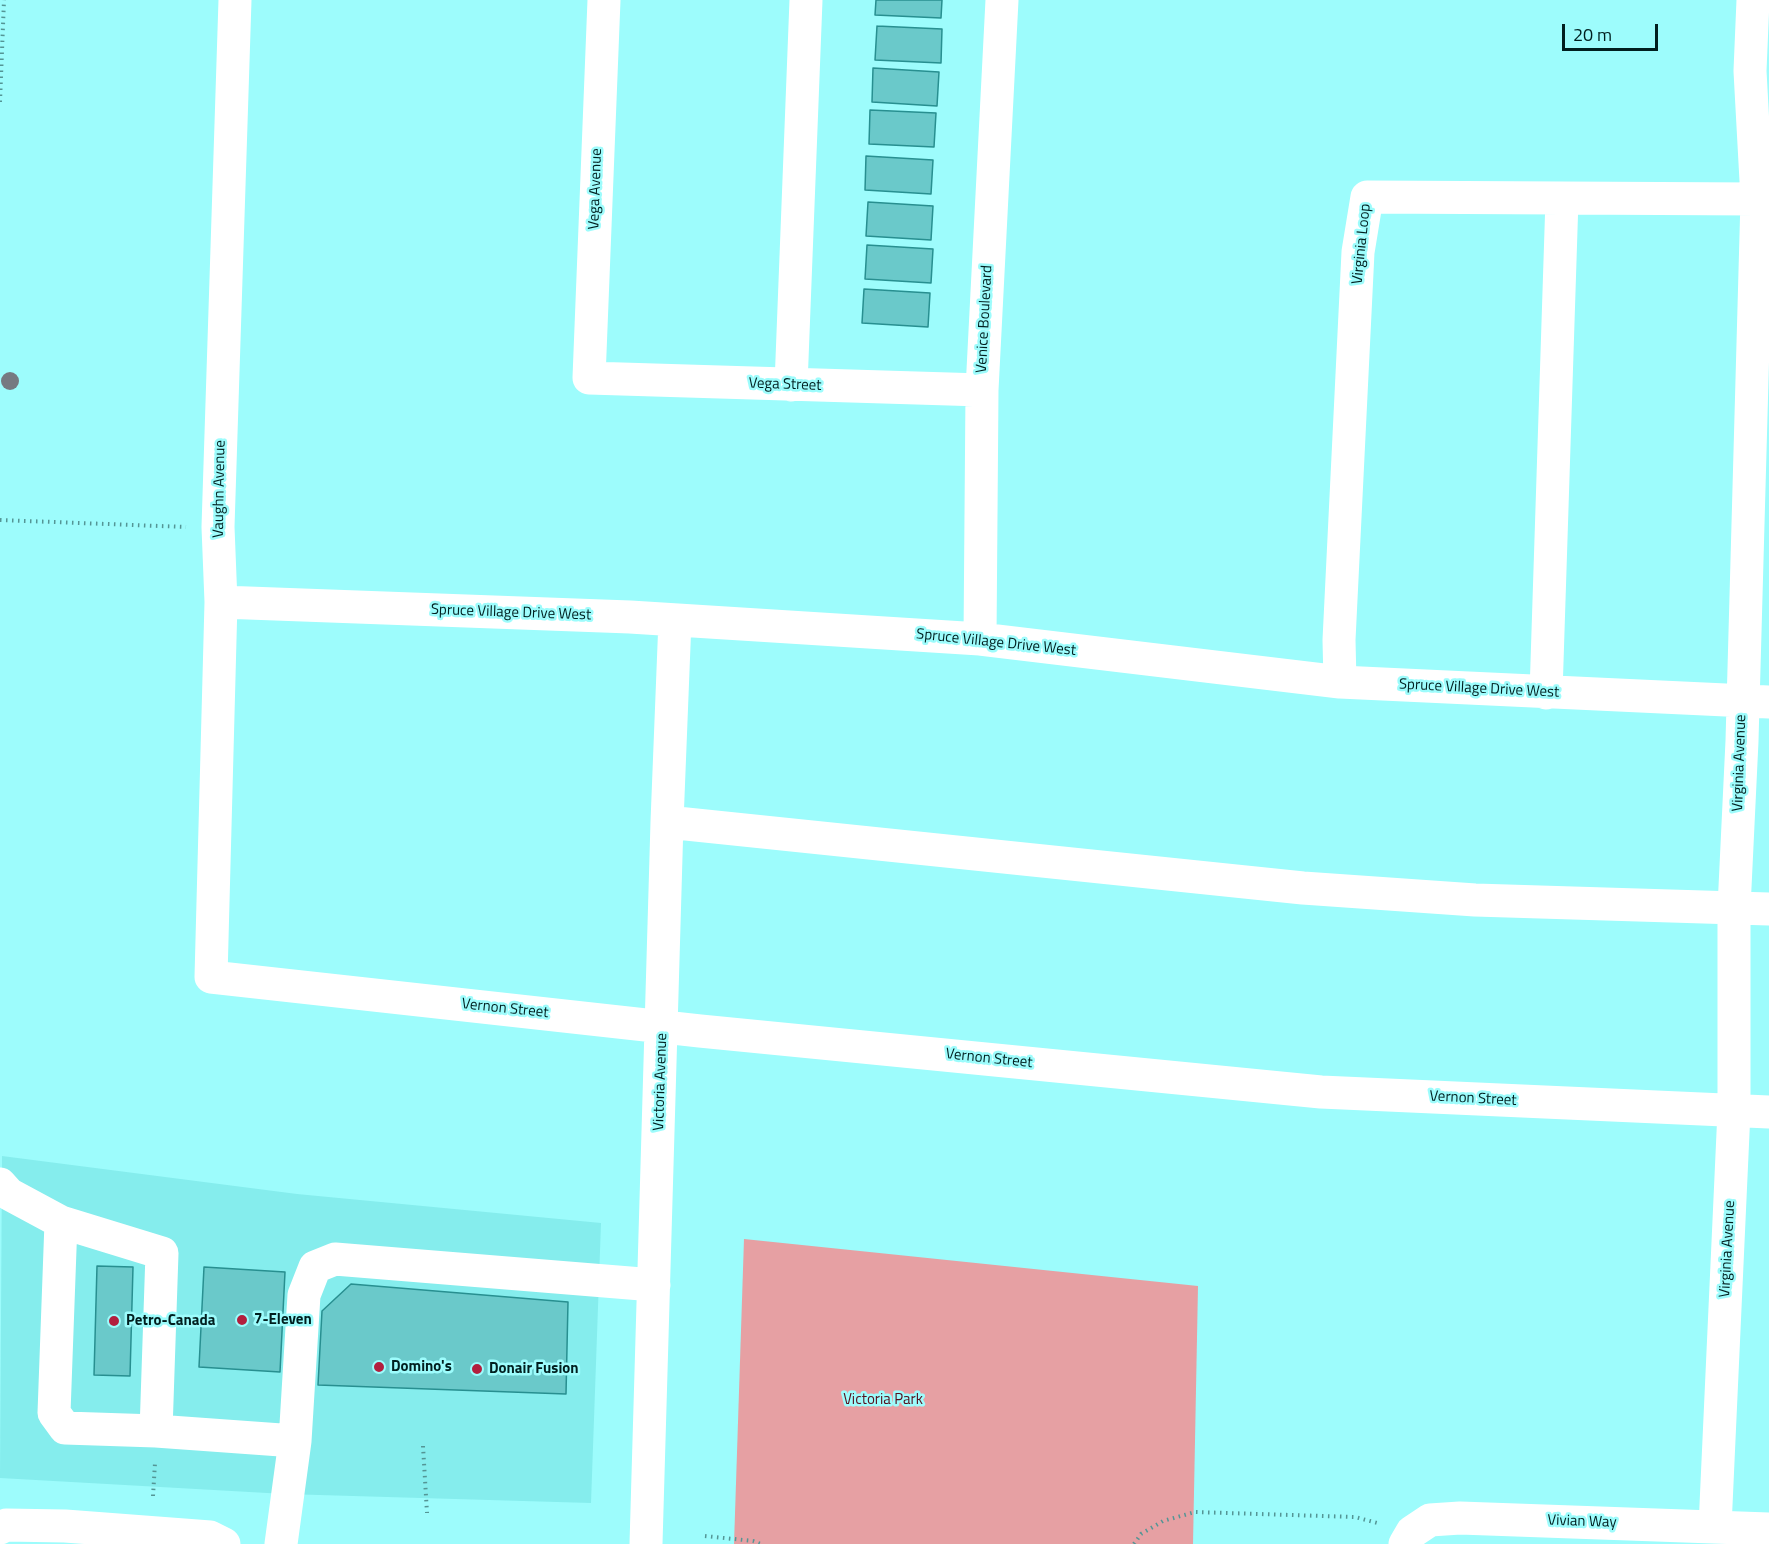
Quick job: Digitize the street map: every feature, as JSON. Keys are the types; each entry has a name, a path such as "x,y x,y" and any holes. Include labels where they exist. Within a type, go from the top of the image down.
{"street":[{"name":"Vaughn Avenue","path":"211,977 221,602 218,527 235,0"},
{"name":"Vega Avenue","path":"589,378 604,0"},
{"path":"791,385 806,0"},
{"name":"Venice Boulevard","path":"980,639 982,390 1002,0"},
{"name":"Virginia Avenue","path":"1715,1527 1734,1111 1734,908 1755,702 1757,199 1750,71 1753,0"},
{"name":"Virginia Loop","path":"1340,682 1358,252 1367,197 1757,199"},
{"path":"1546,693 1562,199"},
{"name":"Vega Street","path":"589,378 982,390"},
{"name":"Spruce Village Drive West","path":"221,602 675,620 980,639 1340,682 1755,702"},
{"name":"Victoria Avenue","path":"646,1544 675,620"},
{"path":"667,822 1303,888 1474,900 1769,909"},
{"name":"Vernon Street","path":"211,977 663,1026 1320,1092 1769,1112"},
{"path":"0,1184 9,1194 61,1222 162,1253 156,1431"},
{"path":"61,1222 54,1413 65,1428 156,1431 296,1441"},
{"path":"281,1544 296,1441 304,1295 315,1266 335,1259 654,1285"},
{"name":"Vivian Way","path":"1408,1538 1430,1520 1460,1518 1769,1529"},
{"path":"0,1528 6,1525 65,1526 176,1539 210,1537 224,1544"}],"path":[{"path":"0,102 4,0"},
{"path":"0,520 190,527"},
{"path":"423,1446 428,1513"},
{"path":"1134,1544 1141,1534 1162,1521 1195,1512 1355,1517 1408,1538"},
{"path":"705,1536 753,1541 761,1544"}],"shaded area":[{"path":"2,1156 297,1194 601,1223 591,1503 285,1494 0,1478"}],"green space":[{"name":"Victoria Park","path":"744,1239 1198,1286 1193,1544 734,1544"}],"building":[{"path":"876,0 942,0 941,18 875,15"},
{"path":"877,26 942,29 941,63 875,60"},
{"path":"873,68 939,72 937,106 872,102"},
{"path":"870,110 936,113 934,147 869,144"},
{"path":"866,156 933,160 931,194 865,190"},
{"path":"868,202 933,206 931,240 866,236"},
{"path":"867,245 933,249 931,283 865,279"},
{"path":"864,289 930,293 928,327 862,323"},
{"name":"Petro-Canada","path":"97,1266 133,1267 130,1376 94,1375"},
{"name":"7-Eleven","path":"204,1267 285,1272 280,1372 199,1367"},
{"path":"351,1284 568,1302 566,1394 318,1385 322,1311"}],"place":[{"name":"7-Eleven","path":"242,1320"},
{"name":"Petro-Canada","path":"114,1321"},
{"name":"Domino's","path":"379,1367"},
{"name":"Donair Fusion","path":"477,1369"}]}
